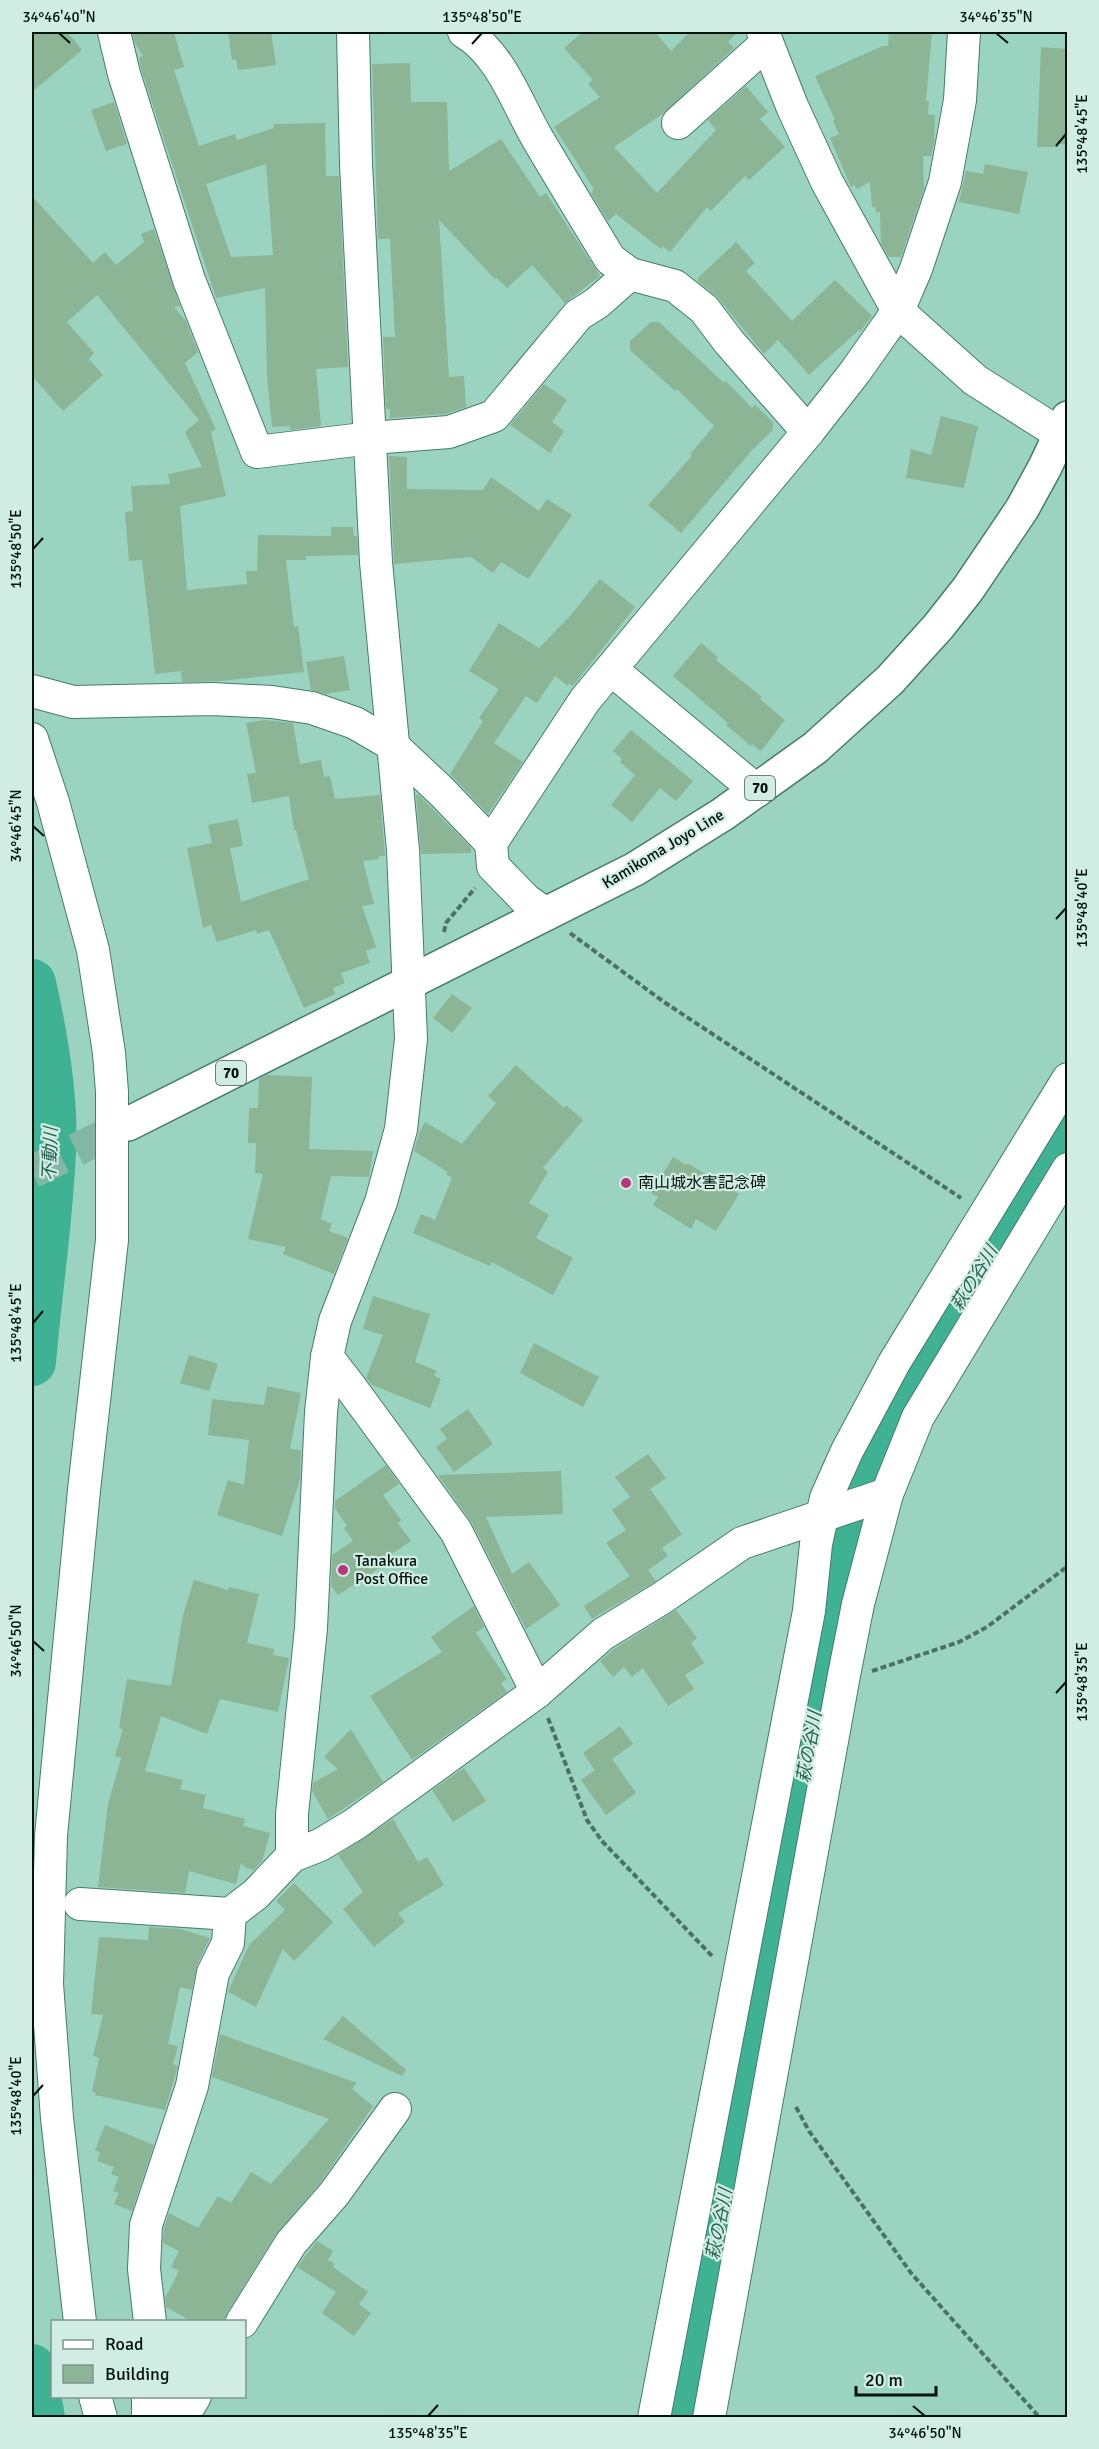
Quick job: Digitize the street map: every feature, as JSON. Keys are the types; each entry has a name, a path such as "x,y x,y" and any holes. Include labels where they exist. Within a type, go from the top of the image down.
{"main road":[{"name":"Kamikoma Joyo Line","path":"128,1124 333,1023 407,982 644,864 757,791 815,748 854,715 895,675 938,627 982,570 1009,529 1065,430"}],"street":[{"path":"114,32 147,149 189,280 257,452 371,438 449,432 494,416 578,315 597,303 630,274"},
{"path":"291,1856 292,1814 311,1628 321,1412 327,1357 335,1321 381,1202 401,1129 411,1039 403,850 391,744 376,562 353,32"},
{"path":"464,32 477,39 495,61 609,259 630,274 675,286 704,309 729,342 808,432"},
{"path":"492,855 585,700 808,432 855,372 898,311 916,269 945,182 960,100 964,32"},
{"path":"678,123 765,37 792,106 827,182 898,311 975,380 1065,430"},
{"path":"612,670 757,791"},
{"path":"32,691 73,702 212,699 272,702 312,708 355,723 391,744 441,791 526,900 546,914"},
{"path":"32,739 53,802 93,950 109,1053 112,1092 112,1240 74,1584 51,1836 47,1984 57,2118 80,2320"},
{"path":"654,2418 808,1611 816,1545 827,1514 826,1498 847,1451 894,1363 1068,1079"},
{"path":"709,2418 844,1675 881,1497 918,1417 1068,1169"},
{"path":"327,1357 456,1531 537,1692"},
{"path":"80,1904 230,1914 256,1894 291,1856 320,1845 355,1824 537,1692 603,1634 662,1598 742,1543 881,1497"},
{"path":"152,2319 144,2269 146,2225 192,2086 213,1972 228,1942 230,1914"},
{"path":"243,2320 291,2243 334,2194 395,2109"},
{"path":"95,2398 101,2418"}],"path":[{"path":"454,958 443,937 446,922 492,855"},
{"path":"546,914 664,1002 965,1201 987,1212"},
{"path":"844,1675 875,1671 959,1642 987,1627 1068,1566"},
{"path":"537,1692 587,1820 602,1841 708,1949 724,1970 735,1995"},
{"path":"794,2103 810,2131 911,2273 1040,2418"}],"building":[{"path":"32,32 67,32 82,50 32,92"},
{"path":"132,32 174,32 184,67 174,70 199,146 235,134 237,140 274,128 274,124 325,123 326,176 339,176 348,367 316,369 321,426 290,430 290,426 272,427 267,377 265,288 216,298 141,69 139,58 143,56 135,43","holes":["266,164 273,255 231,257 206,184"]},
{"path":"228,32 271,32 276,65 238,70 236,59 232,60"},
{"path":"583,32 655,32 671,51 690,32 738,32 728,42 734,48 664,113 614,147 657,193 716,130 708,120 746,86 768,112 760,119 785,147 749,180 745,176 711,211 707,207 670,252 663,246 661,249 616,214 608,221 591,193 594,189 554,127 600,97 588,84 593,80 564,48"},
{"path":"889,32 932,32 926,101 929,101 928,114 935,115 934,144 931,156 923,156 924,189 901,257 889,257 881,244 880,212 876,212 875,207 872,207 870,182 857,189 854,185 851,187 830,138 839,134 833,121 835,120 815,76 883,46 888,46"},
{"path":"1041,47 1068,49 1068,144 1058,144 1058,147 1037,147"},
{"path":"410,63 411,102 447,102 449,171 501,139 540,197 546,193 600,276 565,303 532,265 507,288 497,278 495,279 439,220 449,377 464,376 466,407 445,414 390,418 390,409 386,409 383,337 395,337 390,239 378,239 372,64"},
{"path":"114,102 127,144 106,151 91,110"},
{"path":"985,164 1028,172 1019,214 959,202 966,171 983,174"},
{"path":"32,196 93,263 105,252 116,265 144,242 141,234 154,229 180,306 174,307 186,321 198,352 185,363 216,429 211,432 226,496 180,506 187,590 247,584 246,571 257,571 258,535 331,536 331,527 353,527 354,536 357,536 358,555 306,556 306,560 286,560 294,627 298,626 304,672 220,681 182,682 181,671 155,674 142,560 129,561 125,512 133,511 131,486 170,484 168,474 202,467 185,432 199,420 97,295 67,322 94,353 89,359 103,375 63,411 32,376"},
{"path":"736,242 755,263 746,271 792,321 835,280 872,316 860,332 859,330 809,375 778,340 764,354 718,298 698,281 698,278"},
{"path":"651,322 659,322 724,383 726,381 752,408 755,405 773,422 773,430 753,449 681,533 648,505 692,456 690,454 714,426 677,389 675,391 630,350 630,341"},
{"path":"544,384 567,400 552,422 564,431 550,453 510,425"},
{"path":"941,416 978,426 964,488 906,478 911,449 931,455"},
{"path":"389,456 407,457 407,489 483,490 491,477 539,511 547,499 572,515 528,579 501,562 493,573 471,557 394,564"},
{"path":"600,579 635,607 573,686 569,683 568,686 555,676 537,703 526,696 494,743 523,762 488,814 450,774 483,721 479,718 499,689 469,671 499,623 539,648 570,616"},
{"path":"701,643 718,657 716,660 762,697 760,699 785,720 761,751 752,744 751,746 726,725 728,723 673,676"},
{"path":"344,656 350,690 325,694 311,690 306,662"},
{"path":"265,720 293,723 300,764 321,760 324,777 330,776 335,799 380,795 385,856 363,861 374,904 362,906 376,947 366,951 370,963 341,973 345,983 333,988 335,994 304,1008 269,930 257,934 256,930 217,942 211,925 203,928 187,848 212,843 208,825 238,819 243,846 230,848 241,902 309,879 296,830 294,830 289,796 252,803 247,774 256,773 246,723"},
{"path":"631,730 693,781 676,801 660,788 632,822 611,805 635,775 620,762 622,759 613,751"},
{"path":"416,795 419,795 471,848 471,853 421,854"},
{"path":"452,994 472,1008 452,1033 433,1018"},
{"path":"516,1065 564,1108 566,1105 583,1120 543,1168 548,1172 529,1203 549,1215 536,1238 573,1258 553,1295 492,1262 490,1266 413,1233 421,1214 435,1220 452,1178 446,1174 448,1172 414,1151 425,1122 462,1144 496,1103 488,1096"},
{"path":"267,1075 312,1077 309,1149 373,1151 369,1177 331,1176 321,1219 332,1224 329,1231 348,1238 334,1274 283,1254 286,1247 248,1239 263,1174 255,1173 256,1143 248,1143 249,1108 258,1108 259,1079"},
{"path":"673,1157 739,1194 716,1231 696,1219 691,1229 653,1205 658,1197 651,1193"},
{"path":"373,1296 430,1314 415,1362 437,1371 434,1376 441,1379 430,1408 372,1385 366,1378 383,1335 363,1329"},
{"path":"534,1343 599,1377 583,1407 520,1373"},
{"path":"189,1355 218,1364 209,1391 180,1383"},
{"path":"267,1386 301,1393 290,1449 301,1450 300,1479 282,1536 217,1515 228,1480 244,1485 249,1440 208,1435 212,1399 264,1405"},
{"path":"468,1409 493,1444 454,1472 436,1447 447,1439 440,1429"},
{"path":"648,1454 666,1478 650,1489 682,1534 662,1548 668,1556 648,1570 656,1581 592,1619 584,1606 630,1576 606,1543 626,1530 612,1510 630,1497 615,1477"},
{"path":"386,1465 399,1484 383,1495 401,1520 398,1523 411,1541 387,1557 390,1561 338,1595 331,1586 332,1555 353,1541 344,1528 347,1526 335,1508 335,1501"},
{"path":"561,1471 563,1514 486,1517 512,1574 529,1562 560,1605 526,1629 472,1523 438,1475"},
{"path":"194,1580 228,1590 229,1587 259,1594 247,1643 274,1649 273,1655 289,1658 278,1712 220,1699 207,1734 161,1716 145,1771 183,1780 180,1789 206,1795 203,1808 245,1819 243,1826 270,1833 262,1861 254,1870 246,1868 241,1863 236,1884 189,1871 185,1893 98,1887 108,1804 121,1758 115,1756 123,1729 119,1728 127,1679 171,1686 183,1615"},
{"path":"474,1606 484,1627 476,1633 507,1679 501,1683 507,1692 412,1760 370,1696 442,1652 431,1637"},
{"path":"676,1610 697,1638 691,1643 704,1663 685,1675 694,1689 668,1706 643,1668 632,1677 624,1667 613,1677 600,1661 614,1649"},
{"path":"620,1726 633,1744 612,1759 636,1793 606,1815 581,1780 595,1770 583,1753"},
{"path":"351,1729 383,1782 328,1819 312,1791 313,1783 338,1769 324,1757"},
{"path":"464,1768 486,1801 453,1822 432,1790"},
{"path":"393,1819 418,1862 427,1857 444,1885 398,1913 405,1922 374,1947 343,1909 363,1892 338,1855"},
{"path":"294,1883 333,1922 294,1961 283,1949 256,2007 228,1992 249,1945 285,1910 276,1901"},
{"path":"149,1927 180,1929 210,1938 197,1965 192,1990 180,1987 168,2044 178,2046 173,2064 178,2066 165,2110 95,2095 95,2092 92,2092 99,2058 93,2056 103,2015 91,2014 99,1937 148,1940"},
{"path":"343,2016 406,2070 402,2076 323,2039"},
{"path":"220,2034 357,2083 352,2089 373,2106 320,2183 276,2234 225,2320 189,2320 166,2307 165,2298 179,2271 171,2267 179,2251 163,2243 164,2228 169,2213 198,2228 218,2196 231,2203 251,2172 271,2184 329,2119 212,2077"},
{"path":"105,2125 154,2145 132,2211 114,2204 119,2193 113,2191 119,2177 111,2174 114,2167 97,2161 100,2153 95,2150"},
{"path":"317,2241 333,2251 328,2260 335,2264 333,2267 368,2292 359,2304 371,2313 354,2336 322,2313 336,2292 297,2267"}],"waterway":[{"name":"不動川","path":"32,983 47,1066 52,1110 48,1204 32,1362"},
{"name":"萩の谷川","path":"682,2418 799,1803 842,1551 857,1488 875,1440 995,1241 1068,1126"},
{"name":"不動川","path":"32,2368 41,2418"}],"tunnel":[{"path":"32,1172 128,1124"}],"place":[{"name":"南山城水害記念碑","path":"626,1183"},
{"name":"Tanakura Post Office","path":"343,1570"}]}
